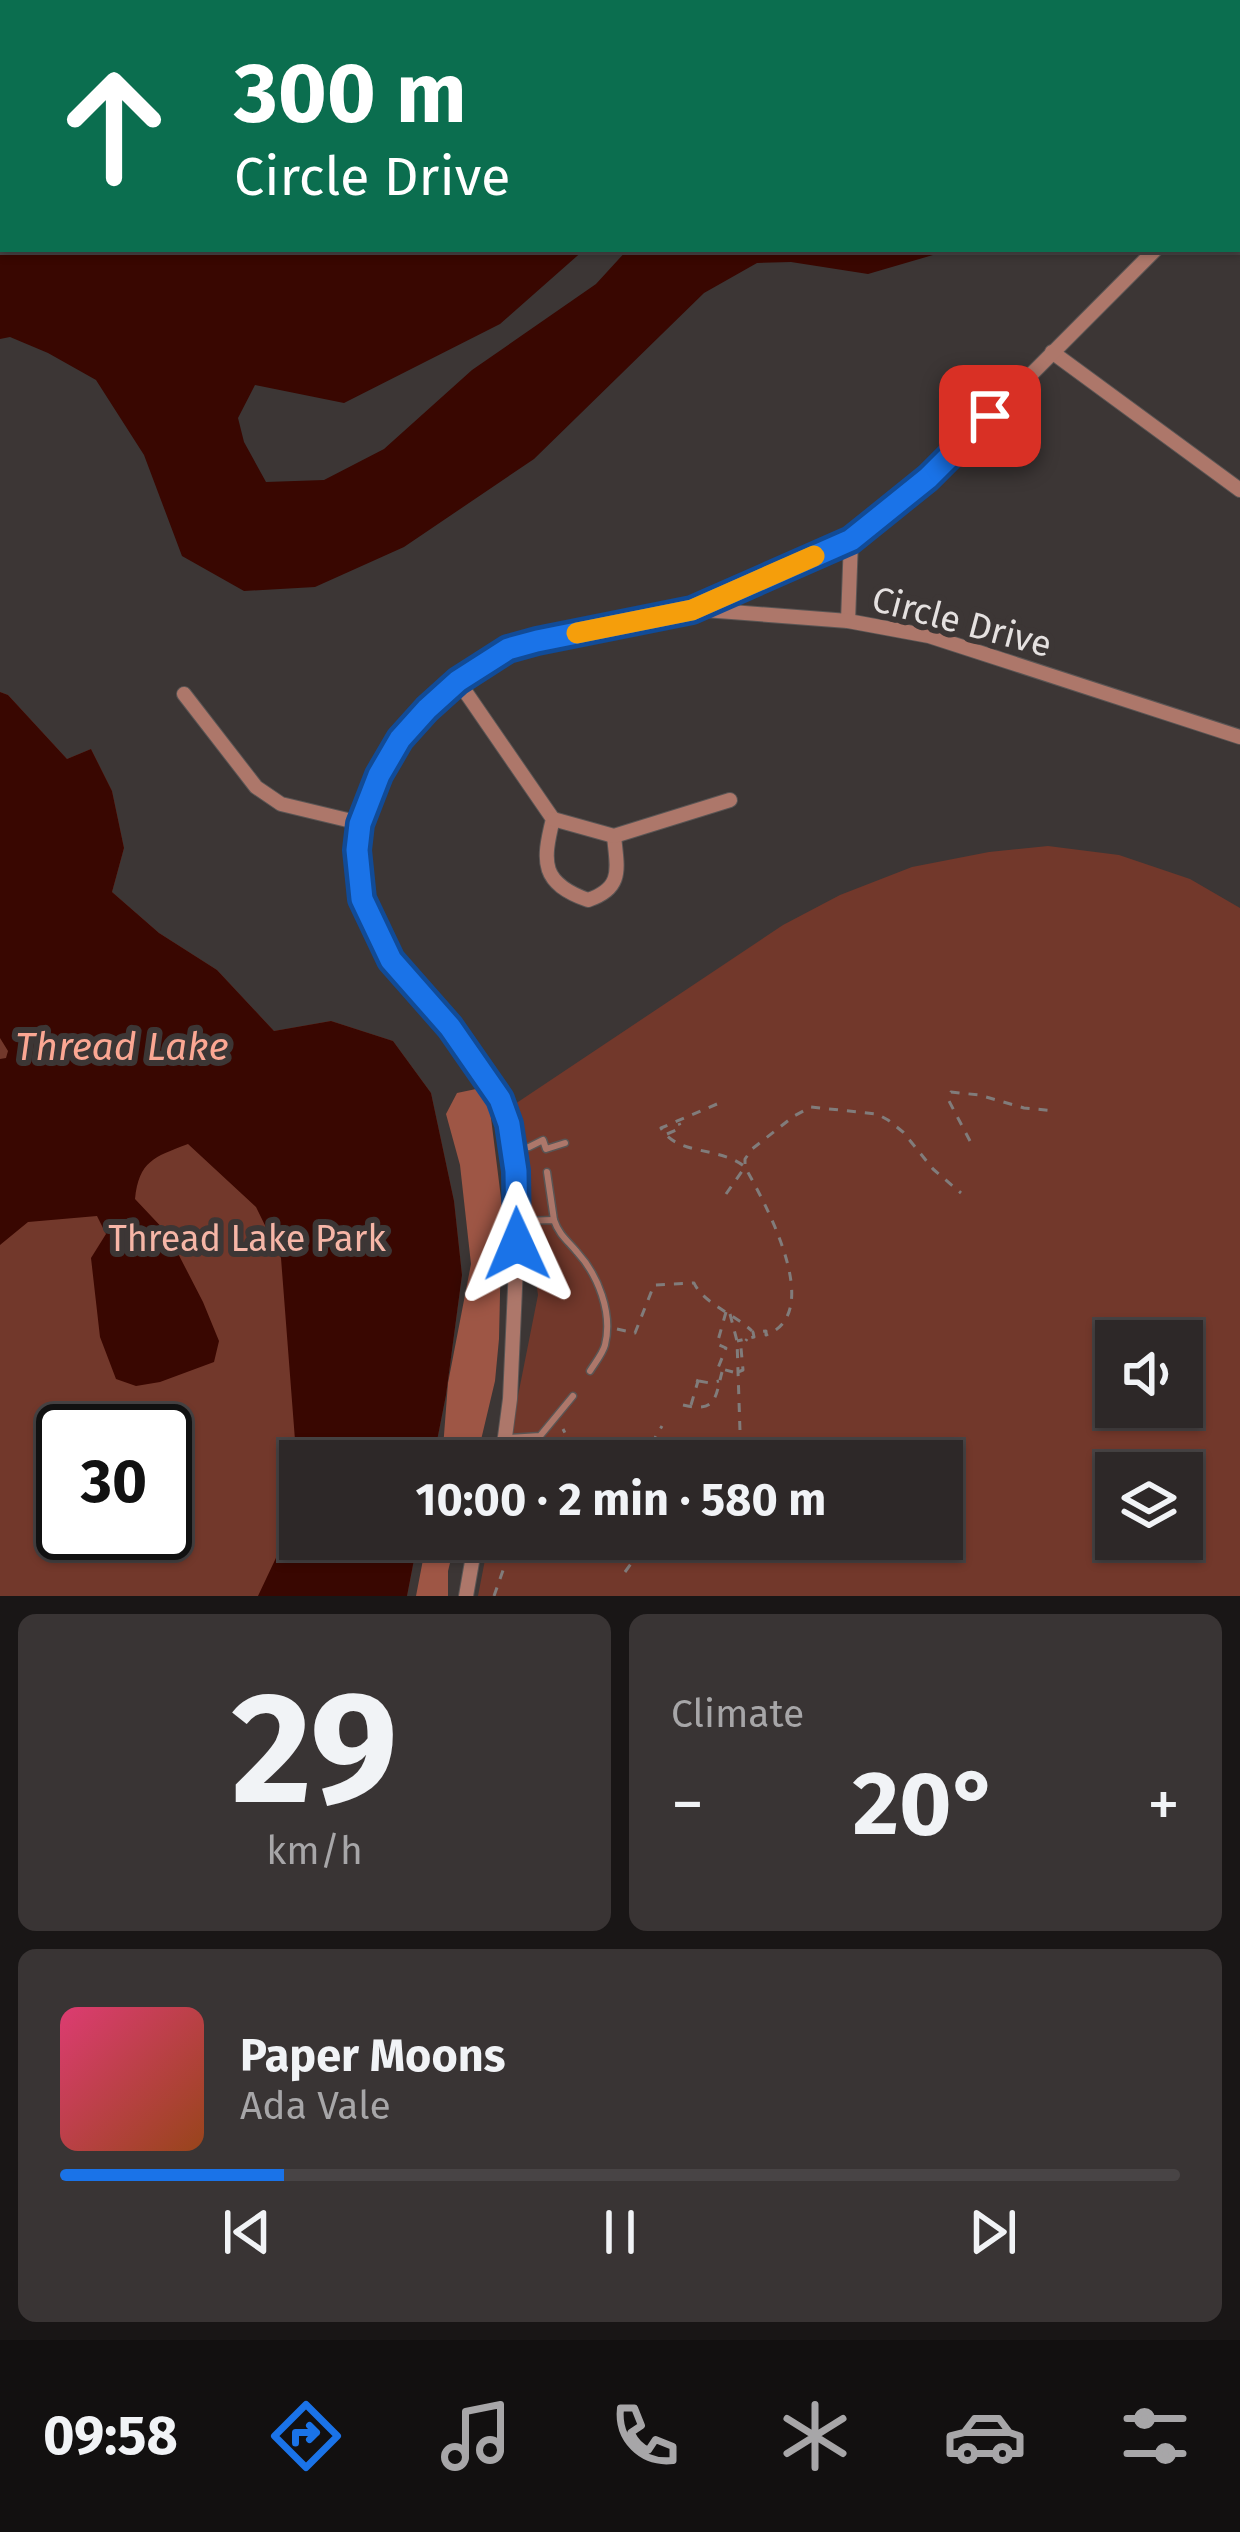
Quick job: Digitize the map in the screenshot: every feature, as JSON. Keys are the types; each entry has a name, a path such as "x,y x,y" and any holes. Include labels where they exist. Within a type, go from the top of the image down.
{"street":[{"path":"692,610 851,540 928,478 1153,252"},
{"path":"1052,352 1240,490"},
{"path":"848,621 851,540"},
{"name":"Circle Drive","path":"360,824 379,775 400,739 458,681 508,649 692,610 848,621 929,636 1238,732"},
{"path":"458,681 554,819 614,836 730,800"},
{"path":"184,694 256,787 281,803 360,824 357,850 362,899 391,960 450,1027 500,1099 516,1171 517,1221 505,1438"},
{"path":"554,819 544,853 550,874 557,885 588,900 605,894 615,881 614,836"},
{"path":"466,1596 472,1560"}],"lane":[{"path":"512,1149 543,1140 545,1149 565,1143"},
{"path":"547,1172 558,1232 581,1255 605,1305 605,1346 590,1371"},
{"path":"517,1221 554,1220"},
{"path":"505,1438 539,1436 573,1396"}],"path":[{"path":"970,1141 948,1095 959,1091 1056,1111"},
{"path":"717,1104 662,1129 675,1143 730,1158 745,1168"},
{"path":"730,1158 742,1157 807,1108 877,1114 903,1132 933,1169 961,1193"},
{"path":"616,1316 616,1329 635,1334 654,1285 694,1283 700,1296 753,1332 778,1331 789,1314 792,1297 781,1240 745,1168 752,1149"},
{"path":"726,1194 745,1168"},
{"path":"728,1311 737,1341 738,1440"},
{"path":"728,1311 717,1344 726,1348 718,1368 743,1370 741,1348 748,1338"},
{"path":"737,1341 754,1337 753,1332"},
{"path":"683,1405 704,1407 716,1400 723,1369"},
{"path":"691,1378 720,1381"},
{"path":"690,1406 698,1381"},
{"path":"556,1419 565,1440"},
{"path":"654,1440 662,1426"},
{"path":"494,1596 507,1560"},
{"path":"625,1572 634,1560"}],"green space":[{"name":"Thread Lake","path":"0,692 67,759 91,749 112,791 124,848 112,892 159,933 217,970 274,1031 331,1021 393,1041 431,1093 454,1201 462,1275 437,1440 279,1440 279,1560 414,1560 407,1596 0,1596"},
{"path":"1048,846 1119,855 1190,879 1240,908 1240,1596 478,1596 485,1560 963,1560 963,1440 509,1440 538,1295 512,1106 783,925 840,895 912,867"}],"shaded area":[{"path":"476,1089 490,1110 502,1206 499,1339 481,1440 444,1440 448,1383 471,1264 460,1165 446,1114 457,1093"},
{"path":"423,1560 451,1560 448,1596 416,1596"}],"water":[{"path":"0,252 582,252 500,324 344,403 255,385 238,418 244,442 266,482 324,480 384,449 472,370 596,284 625,252 936,252 868,274 791,262 757,263 704,293 534,459 404,547 315,587 244,591 182,556 144,455 96,380 48,353 10,337 0,339"},
{"name":"Thread Lake","path":"0,692 67,759 91,749 112,791 124,848 112,892 159,933 217,970 274,1031 331,1021 393,1041 431,1093 454,1201 462,1275 437,1440 295,1440 281,1258 256,1207 188,1144 150,1162 140,1176 135,1199 168,1234 203,1302 219,1341 214,1362 160,1382 136,1386 116,1379 100,1337 91,1258 106,1234 97,1216 28,1222 0,1245 0,1059 8,1051 0,1038"},
{"path":"279,1552 279,1560 414,1560 407,1596 258,1596"}],"slow traffic":[{"path":"577,633 692,610 814,556"}],"route":[{"path":"517,1244 516,1171 500,1099 450,1027 391,960 362,899 357,850 360,824 379,775 400,739 427,709 458,681 508,649 692,610 851,540 928,478 990,416"}],"park label":[{"name":"Thread Lake Park","path":"247,1238"}]}
